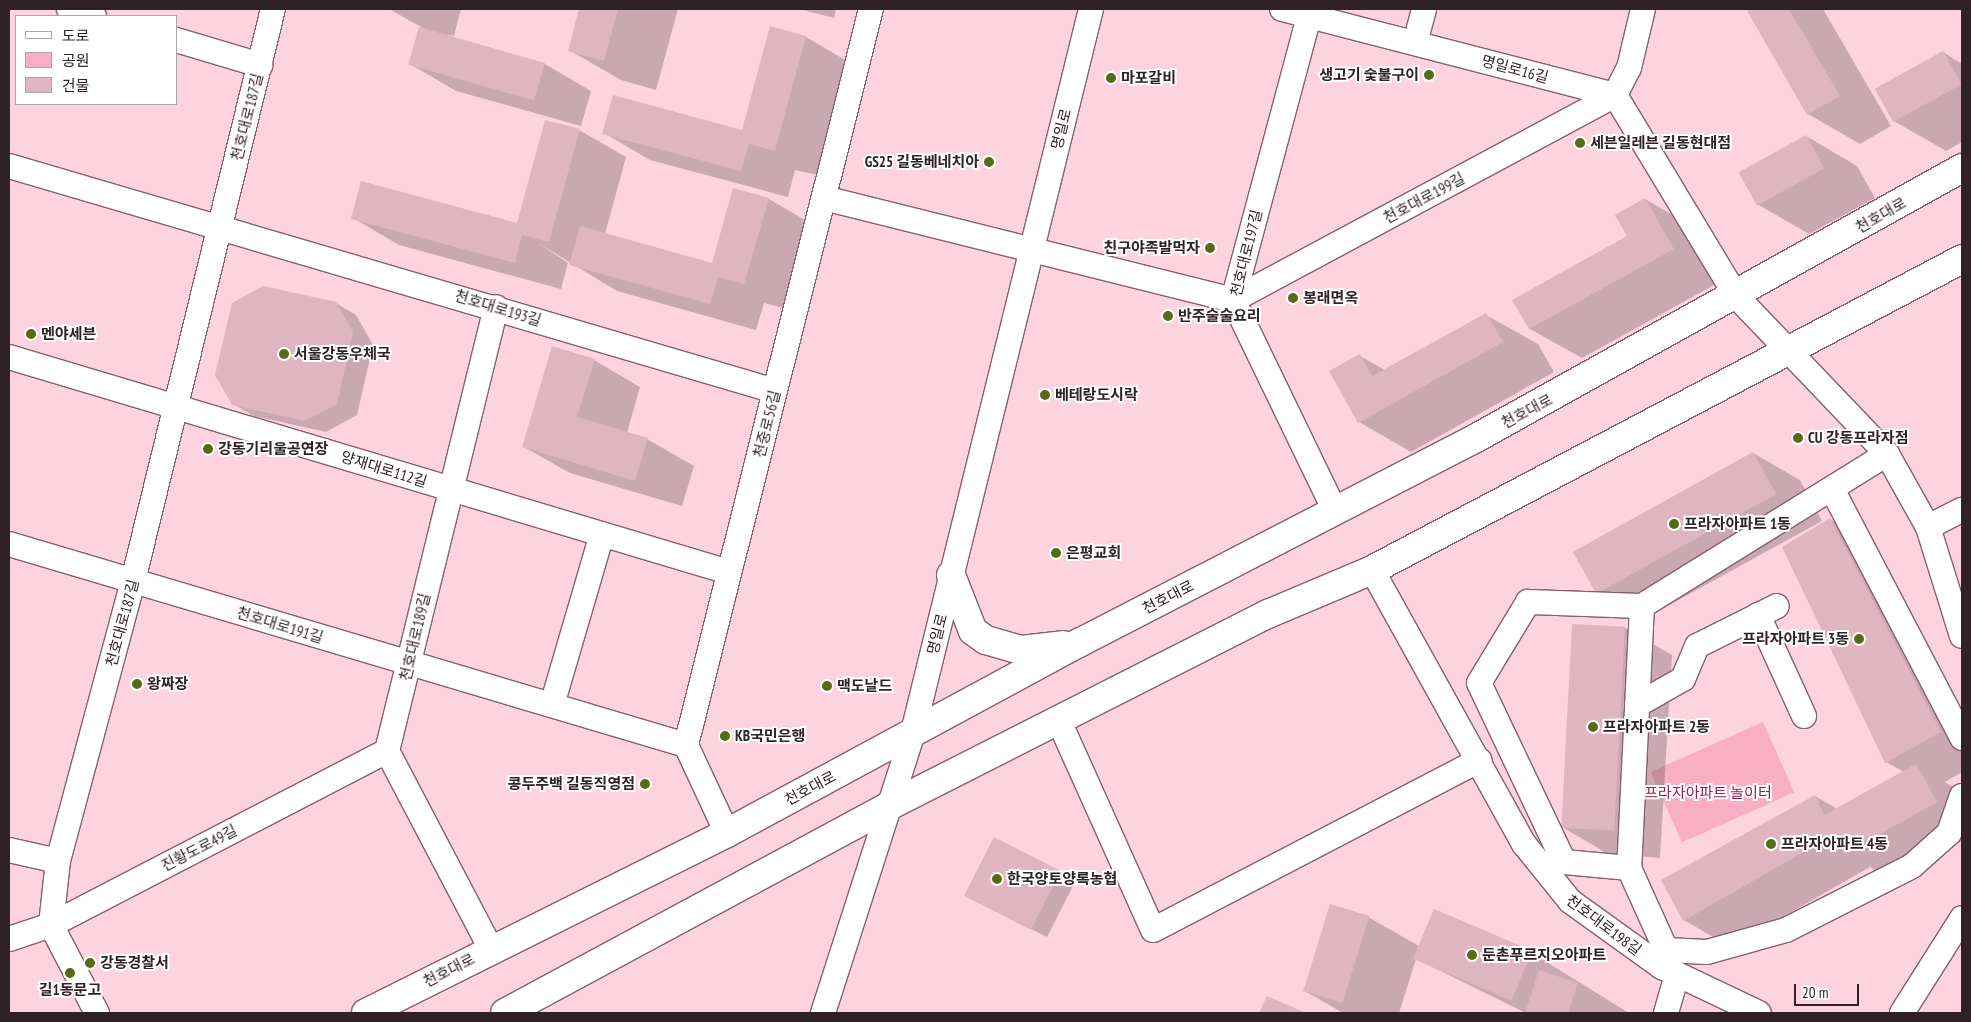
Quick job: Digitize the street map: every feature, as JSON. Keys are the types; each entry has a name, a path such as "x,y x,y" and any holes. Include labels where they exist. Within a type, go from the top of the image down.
{"main road":[{"name":"천호대로","path":"366,1013 491,948 727,833 1079,643 1335,511 1737,297 1962,168"},
{"path":"517,1010 889,806 1268,614 1372,570 1962,259"},
{"path":"951,575 973,631 986,640 1022,650 1079,643"}],"street":[{"path":"69,9 90,15"},
{"name":"천호대로187길","path":"51,925 58,861 133,581 273,9"},
{"name":"천중로56길","path":"686,745 871,9"},
{"name":"명일로","path":"822,1013 913,732 1091,9"},
{"name":"명일로16길","path":"1282,9 1310,12 1415,43 1615,95"},
{"path":"1415,43 1424,9"},
{"path":"1643,9 1629,68 1615,95 1737,297 1785,351 1887,454 1928,527 1962,636"},
{"name":"천호대로197길","path":"1310,12 1233,300 1335,511"},
{"path":"178,41 260,65"},
{"name":"천호대로199길","path":"1233,300 1615,95"},
{"path":"9,166 220,225"},
{"path":"824,198 1031,248 1233,300"},
{"name":"천호대로193길","path":"220,225 775,391"},
{"name":"천호대로189길","path":"387,751 450,488 496,307"},
{"name":"양재대로112길","path":"9,357 730,572"},
{"path":"1629,868 1564,862 1479,683 1528,602 1642,606 1887,454"},
{"path":"1832,489 1962,738"},
{"path":"1928,527 1962,510"},
{"path":"552,705 602,534"},
{"name":"천호대로191길","path":"9,544 686,745"},
{"name":"천호대로198길","path":"1372,570 1524,844 1572,904 1677,975 1760,1013"},
{"path":"1642,606 1629,868 1666,950 1708,952 1786,930 1912,866 1949,833 1962,796"},
{"path":"1637,705 1683,679 1697,646 1768,610 1804,716"},
{"path":"1059,721 1153,930 1479,760"},
{"path":"686,745 727,833"},
{"path":"387,751 491,948"},
{"name":"진황도로49길","path":"9,939 51,925 387,751"},
{"path":"9,850 58,861"},
{"path":"1902,1013 1962,918"},
{"path":"51,925 97,1013"},
{"path":"1666,1013 1677,975"}],"green space":[{"name":"프라자아파트 놀이터","path":"1763,722 1794,792 1682,842 1651,772"}],"building":[{"path":"579,9 618,9 604,61 568,51"},
{"path":"1746,9 1789,9 1840,96 1807,115"},
{"path":"770,26 806,36 775,151 749,144 741,171 602,134 613,95 742,130"},
{"path":"419,27 545,63 534,101 408,64"},
{"path":"1943,51 1961,84 1893,122 1875,89"},
{"path":"545,120 580,129 549,242 522,235 515,263 351,219 361,181 517,223"},
{"path":"1806,135 1824,168 1757,206 1739,172"},
{"path":"733,188 769,198 744,284 718,277 710,304 569,265 580,226 712,263"},
{"path":"1645,198 1674,249 1529,329 1512,300 1627,236 1615,215"},
{"name":"서울강동우체국","path":"263,286 336,302 353,332 337,404 305,421 232,405 215,375 232,303"},
{"path":"1486,313 1503,342 1358,423 1329,371 1360,354 1372,376"},
{"path":"552,346 595,359 577,417 648,438 635,481 522,447"},
{"name":"프라자아파트 1동","path":"1753,452 1776,494 1596,594 1573,552"},
{"name":"프라자아파트 3동","path":"1830,518 1941,732 1885,763 1782,547"},
{"name":"프라자아파트 2동","path":"1572,624 1625,627 1614,830 1561,828"},
{"name":"프라자아파트 4동","path":"1916,764 1937,802 1845,854 1833,835 1683,921 1661,880 1815,795 1824,815"},
{"path":"994,837 1061,871 1031,930 964,896"},
{"path":"1330,904 1369,916 1343,1003 1303,991"},
{"name":"둔촌푸르지오아파트","path":"1434,909 1532,951 1511,1001 1413,959"},
{"name":"둔촌푸르지오아파트","path":"1539,970 1578,983 1568,1013 1525,1013"},
{"path":"1267,996 1306,1013 1259,1013"}],"place":[{"name":"생고기 숯불구이","path":"1429,75"},
{"name":"마포갈비","path":"1111,78"},
{"name":"세븐일레븐 길동현대점","path":"1580,143"},
{"name":"GS25 길동베네치아","path":"989,162"},
{"name":"친구야족발먹자","path":"1210,248"},
{"name":"봉래면옥","path":"1293,298"},
{"name":"반주술술요리","path":"1168,316"},
{"name":"멘야세븐","path":"31,334"},
{"name":"서울강동우체국","path":"284,354"},
{"name":"베테랑도시락","path":"1045,395"},
{"name":"CU 강동프라자점","path":"1798,438"},
{"name":"강동기리울공연장","path":"208,449"},
{"name":"프라자아파트 1동","path":"1674,524"},
{"name":"은평교회","path":"1056,553"},
{"name":"프라자아파트 3동","path":"1859,639"},
{"name":"왕짜장","path":"137,684"},
{"name":"맥도날드","path":"827,686"},
{"name":"프라자아파트 2동","path":"1593,727"},
{"name":"KB국민은행","path":"725,736"},
{"name":"콩두주백 길동직영점","path":"645,784"},
{"name":"프라자아파트 4동","path":"1771,844"},
{"name":"한국양토양록농협","path":"997,879"},
{"name":"둔촌푸르지오아파트","path":"1472,955"},
{"name":"강동경찰서","path":"90,963"},
{"name":"길1동문고","path":"70,973"}]}
